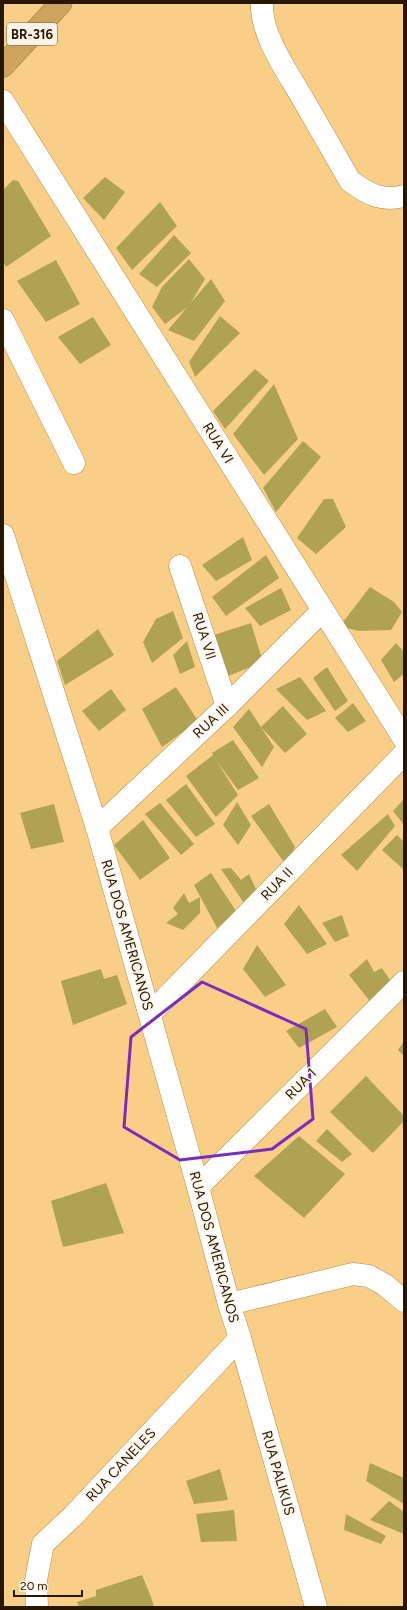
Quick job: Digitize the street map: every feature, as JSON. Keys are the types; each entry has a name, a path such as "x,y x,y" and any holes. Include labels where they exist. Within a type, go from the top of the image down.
{"highway":[{"path":"42,24 53,3"},
{"name":"BR-316","path":"3,66 61,3"}],"street":[{"path":"262,3 261,12 266,31 350,182 367,193 382,198 397,198 404,196"},
{"name":"RUA VI","path":"3,101 404,739"},
{"path":"3,320 74,463"},
{"name":"RUA DOS AMERICANOS","path":"3,535 97,828 198,1186 228,1304 240,1338"},
{"name":"RUA VII","path":"180,566 227,706"},
{"name":"RUA III","path":"97,828 227,706 323,610"},
{"name":"RUA II","path":"150,1014 404,754"},
{"name":"RUA 1","path":"198,1186 404,982"},
{"path":"228,1304 353,1274 369,1276 385,1285 404,1302"},
{"name":"RUA CANELES","path":"37,1607 36,1580 43,1544 73,1516 240,1338"},
{"name":"RUA PALIKUS","path":"240,1338 316,1607"}],"highlighted area":[{"path":"202,982 306,1029 313,1119 272,1149 180,1160 124,1127 131,1037"}],"building":[{"path":"105,177 125,192 104,220 83,198"},
{"path":"13,180 18,181 51,236 6,267 3,261 3,190"},
{"path":"160,202 177,226 132,270 116,248"},
{"path":"174,235 191,253 157,287 139,274"},
{"path":"189,259 205,279 189,306 165,324 152,307 162,287"},
{"path":"56,260 80,304 46,322 17,281"},
{"path":"211,279 225,301 194,341 168,330"},
{"path":"220,316 240,333 195,377 189,362"},
{"path":"93,317 111,345 80,364 58,337"},
{"path":"255,369 269,381 225,429 213,411"},
{"path":"274,384 298,439 264,475 233,434"},
{"path":"303,441 321,457 276,512 263,488"},
{"path":"324,499 333,499 346,527 316,554 297,538"},
{"path":"243,537 252,560 216,581 202,565"},
{"path":"266,555 279,578 226,616 212,597"},
{"path":"370,587 394,602 402,612 391,630 358,631 340,626"},
{"path":"281,588 291,610 260,626 245,608"},
{"path":"173,611 183,638 152,663 143,642 156,619"},
{"path":"251,623 263,662 226,677 214,635"},
{"path":"98,629 114,655 65,685 57,661"},
{"path":"187,641 195,667 180,674 173,655"},
{"path":"396,643 404,652 404,674 394,682 381,660"},
{"path":"327,667 348,701 335,711 313,678"},
{"path":"300,677 326,711 307,720 276,689"},
{"path":"176,687 198,721 162,747 142,709"},
{"path":"111,689 126,710 99,731 82,711"},
{"path":"353,703 366,721 348,732 335,718"},
{"path":"283,706 307,734 285,753 261,727"},
{"path":"249,709 274,747 262,767 233,727"},
{"path":"233,740 259,778 238,790 216,760 238,795 216,817 186,776 213,755 212,753"},
{"path":"186,784 215,824 196,837 166,800"},
{"path":"404,799 404,825 393,811"},
{"path":"237,802 251,825 238,845 223,825"},
{"path":"160,803 194,844 181,855 145,814"},
{"path":"54,804 64,842 31,849 20,813"},
{"path":"269,804 295,847 286,865 251,816"},
{"path":"388,814 395,826 357,871 341,855"},
{"path":"143,820 170,858 140,880 114,845"},
{"path":"397,835 404,842 404,870 382,850"},
{"path":"231,868 241,880 249,874 258,894 248,909 221,869"},
{"path":"211,873 236,911 217,928 194,885"},
{"path":"184,893 189,903 200,897 200,913 183,930 166,923 178,914 173,908"},
{"path":"299,905 327,944 307,954 284,924"},
{"path":"342,915 349,936 335,942 322,923"},
{"path":"257,945 286,985 265,997 243,969"},
{"path":"367,959 374,972 382,968 392,983 372,1004 349,975"},
{"path":"101,969 104,979 117,975 127,1004 73,1025 61,981"},
{"path":"325,1009 337,1027 299,1048 286,1031"},
{"path":"404,1041 404,1056 398,1050"},
{"path":"366,1076 404,1116 404,1121 373,1153 330,1112"},
{"path":"327,1129 352,1154 342,1162 316,1141"},
{"path":"299,1136 345,1174 304,1218 254,1176"},
{"path":"106,1183 124,1233 63,1247 51,1201"},
{"path":"370,1463 404,1478 404,1504 366,1481"},
{"path":"220,1469 228,1500 194,1504 186,1481"},
{"path":"389,1501 404,1512 404,1534 370,1520"},
{"path":"234,1510 237,1541 201,1542 196,1514"},
{"path":"346,1514 386,1536 381,1544 344,1530"},
{"path":"142,1575 154,1607 79,1607 77,1602 96,1596 96,1590"}]}
